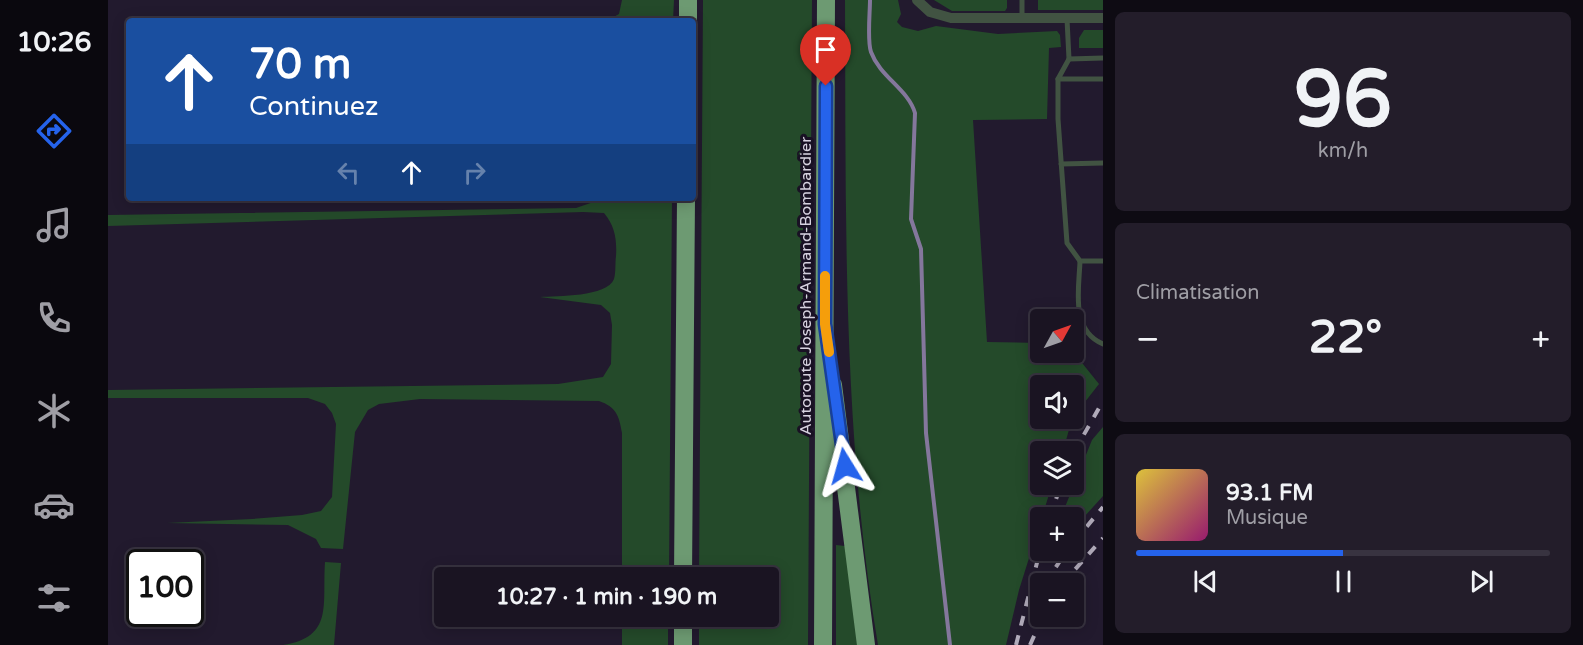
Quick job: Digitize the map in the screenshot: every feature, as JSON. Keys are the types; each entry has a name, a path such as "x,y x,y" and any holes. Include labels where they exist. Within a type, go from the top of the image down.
{"highway":[{"path":"688,0 688,18"},
{"name":"Autoroute Joseph-Armand-Bombardier","path":"823,645 826,0"},
{"path":"683,567 686,201"},
{"path":"825,324 866,645"},
{"path":"683,627 683,645"}],"street":[{"path":"917,0 930,12 960,19 1103,18"}],"lane":[{"path":"1022,0 1022,19"},
{"path":"1067,18 1070,59 1058,79 1067,243 1080,261 1080,320 1088,333 1103,344"},
{"path":"1070,59 1103,58"},
{"path":"1058,79 1103,79"},
{"path":"1061,164 1103,163"},
{"path":"1080,261 1103,261"}],"green space":[{"path":"622,0 674,0 673,18 612,18 619,14"},
{"path":"703,0 812,0 808,645 699,645 699,627 779,627 779,567 699,567"},
{"path":"845,0 898,0 901,14 897,22 902,27 918,31 936,26 998,34 1057,31 1060,35 1061,47 1049,48 1047,119 973,120 987,342 1030,343 1030,363 1082,363 1099,384 1084,403 1084,375 1030,375 1030,429 1069,429 1066,441 1030,441 1030,495 1049,495 1045,507 1030,507 1030,555 1006,645 878,645 866,565 858,485 848,323"},
{"path":"934,0 1007,0 1007,8 1005,11 952,11"},
{"path":"1038,0 1103,0 1103,10 1038,10"},
{"path":"1084,30 1103,30 1103,48 1079,48 1079,38"},
{"path":"596,201 672,201 669,567 622,567 622,433 616,412 599,401 420,399 379,404 368,410 355,432 343,549 321,548 316,539 288,525 167,523 252,519 321,511 332,497 336,424 325,404 308,398 108,398 108,390 558,384 603,377 611,364 610,313 601,305 540,297 581,294 610,285 615,274 616,239 611,223 604,213 108,226 108,215 576,208"},
{"path":"1103,427 1103,496 1084,517 1084,507 1065,507 1070,495 1084,495 1084,460 1092,440"},
{"path":"836,545 845,546 859,645 836,645"},
{"path":"325,562 341,563 334,645 283,645 311,635 318,627 324,605"},
{"path":"622,627 668,627 668,645 622,645"}],"waterway":[{"path":"870,0 871,52 881,69 906,97 915,113 911,219 921,249 926,433 950,645"}],"railway":[{"path":"1080,441 1103,401"},
{"path":"1054,507 1057,495"},
{"path":"1084,530 1103,507"},
{"path":"1072,573 1103,538"},
{"path":"1016,645 1037,561"},
{"path":"1052,573 1060,561"},
{"path":"1030,645 1038,627"}],"slow traffic":[{"path":"825,276 825,324 829,352"}],"route":[{"path":"826,86 825,324 845,466"}]}
